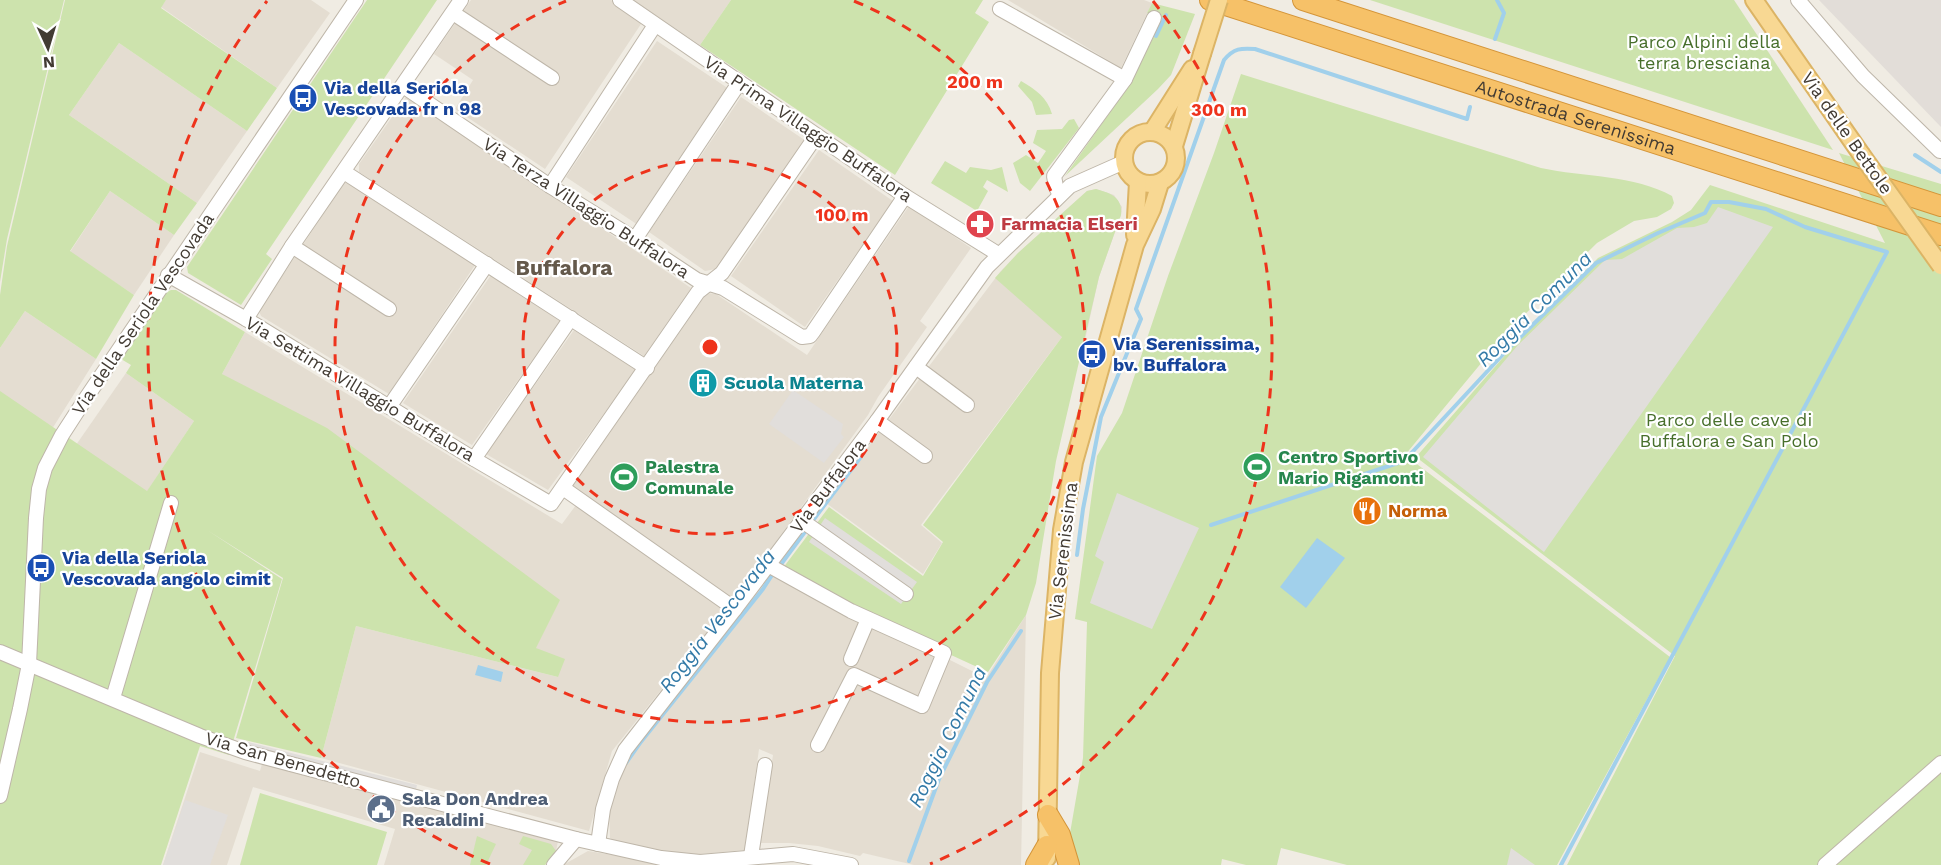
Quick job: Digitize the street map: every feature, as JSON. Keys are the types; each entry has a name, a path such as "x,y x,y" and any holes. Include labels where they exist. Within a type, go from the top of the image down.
{"highway":[{"name":"Autostrada Serenissima","path":"1210,0 1941,235"},
{"name":"Autostrada Serenissima","path":"1303,0 1941,206"},
{"path":"1048,815 1060,835 1069,865"},
{"path":"1036,865 1047,855"}],"main road":[{"name":"Via Serenissima","path":"1047,855 1050,673 1062,530 1074,462 1135,245 1152,209 1160,183 1166,180 1175,168 1177,161 1174,146 1219,0"},
{"name":"Via delle Bettole","path":"1754,0 1941,266"},
{"name":"Via Serenissima","path":"1124,162 1128,144 1142,133 1152,132 1202,54"},
{"path":"1152,132 1161,134 1174,146"},
{"path":"1124,162 1126,170 1138,182 1160,183"},
{"name":"Via Serenissima","path":"1135,245 1138,182"}],"street":[{"name":"Via della Seriola Vescovada","path":"0,796 21,709 29,664 36,518 39,489 45,468 62,435 168,275 357,0"},
{"path":"246,319 292,246 461,0"},
{"name":"Via Prima Villaggio Buffalora","path":"620,0 905,196 998,254"},
{"path":"1798,0 1863,76 1940,151"},
{"path":"1000,9 1125,79"},
{"path":"453,13 552,78"},
{"path":"1060,195 1054,176 1125,79 1154,18"},
{"path":"550,186 655,25"},
{"path":"635,238 739,83"},
{"name":"Via Terza Villaggio Buffalora","path":"403,86 550,186 635,238 697,280 723,288 798,335 806,337 813,332 905,196"},
{"path":"735,609 563,488 698,292 723,273 816,136"},
{"name":"Via Buffalora","path":"598,844 603,809 612,779 625,750 877,421 987,267 1070,186 1124,162"},
{"path":"344,172 647,368"},
{"path":"292,246 389,309"},
{"path":"389,406 487,264"},
{"name":"Via Settima Villaggio Buffalora","path":"168,275 246,319 474,459 552,504 563,488"},
{"path":"474,459 571,318"},
{"path":"916,367 967,405"},
{"name":"Via Buffalora","path":"877,421 926,456"},
{"path":"112,698 171,503"},
{"path":"801,520 906,594"},
{"path":"768,565 868,619 944,653 922,706 854,675 818,745"},
{"path":"851,659 868,619"},
{"name":"Via San Benedetto","path":"0,652 200,736 245,752 598,844 661,858 700,862 793,854 851,865"},
{"path":"1826,865 1941,763"},
{"path":"751,856 765,765"},
{"path":"554,865 576,838"}],"shaded area":[{"path":"166,0 311,0 330,13 277,88 161,7"},
{"path":"471,0 611,0 643,21 545,169 455,109 473,80 434,54"},
{"path":"633,0 731,0 700,45"},
{"path":"1008,0 1144,0 1152,3 1121,68"},
{"path":"1819,0 1941,0 1941,127"},
{"path":"657,41 729,89 638,225 566,177"},
{"path":"119,43 247,131 197,203 69,115"},
{"path":"406,97 691,288 644,356 359,172 359,164"},
{"path":"741,97 806,141 716,269 705,271 649,232"},
{"path":"819,150 893,201 805,327 731,276"},
{"path":"344,183 350,183 475,265 389,394 261,316 259,311"},
{"path":"1096,189 1114,195 1122,207 1099,277 1083,349 1062,337 921,525 942,543 923,574 826,503 1000,272 1087,191"},
{"path":"110,191 174,235 134,295 70,252"},
{"path":"909,206 971,248 920,321 927,327 868,415 736,597 727,596 572,487 707,293 716,294 807,355"},
{"path":"1718,207 1773,227 1544,552 1423,457 1518,345 1605,260 1622,259 1677,228 1694,227 1707,223"},
{"path":"491,275 560,321 472,445 403,403"},
{"path":"25,311 96,359 52,429 0,393 0,348"},
{"path":"574,330 636,370 548,490 486,454"},
{"path":"245,332 562,524 576,505 727,608 612,751 589,831 321,758 356,626 558,677 536,648 222,374"},
{"path":"126,373 194,421 146,493 76,445"},
{"path":"793,390 843,424 841,434 844,437 824,463 769,424"},
{"path":"1117,493 1199,528 1152,629 1090,603 1104,562 1095,556"},
{"path":"825,518 917,582 901,604 809,542"},
{"path":"782,563 882,626 986,678 1026,615 1021,865 914,865 863,853 860,856 818,846 760,843 773,755 759,749 745,850 690,855 615,844 610,838 609,808 614,788 624,766"},
{"path":"240,740 417,785 415,794 238,748"},
{"path":"200,752 260,771 262,764 411,800 558,841 556,851 545,865 384,865 395,829 253,787 227,865 163,865"},
{"path":"185,800 228,815 210,865 163,865"},
{"path":"1511,848 1535,865 1507,865"},
{"path":"588,851 668,864 683,865 563,865"}],"green space":[{"path":"0,0 64,0 7,239 0,282"},
{"path":"65,0 166,0 161,8 277,88 247,131 119,43 69,115 197,203 174,235 110,191 70,251 134,295 96,359 25,311 0,348 0,295 7,246"},
{"path":"367,0 437,0 266,254 272,259 241,305 188,273 187,267"},
{"path":"731,0 983,0 975,13 989,22 895,175 700,45"},
{"name":"Parco Alpini della terra bresciana","path":"1370,0 1734,0 1833,150"},
{"path":"1152,3 1195,14 1171,75 1065,176 1132,81 1162,19 1147,13"},
{"name":"Centro Sportivo Mario Rigamonti","path":"1241,74 1541,168 1625,180 1672,196 1674,203 1671,209 1657,217 1634,221 1597,243 1507,332 1405,455 1670,657 1557,865 1347,865 1281,848 1277,865 1246,865 1222,859 1221,865 1076,865 1069,839 1083,758 1087,622 1075,619 1097,456 1122,413 1168,276"},
{"path":"1021,81 1040,94 1052,114 1036,115 1032,102 1018,86"},
{"path":"1074,119 1079,128 1030,191 1020,183 1013,163 1026,155 1038,163 1046,151 1033,143 1037,130 1062,129 1069,120"},
{"name":"Parco delle cave di Buffalora e San Polo","path":"1839,153 1941,184 1941,865 1567,865 1675,656 1416,457 1534,322 1598,258 1672,222 1691,210 1710,185 1885,243"},
{"path":"945,161 966,173 970,167 991,170 1002,167 1008,192 987,180 983,187 988,191 977,211 931,183"},
{"path":"1096,189 1111,194 1118,200 1121,215 1099,277 1056,461 1036,583 1026,615 988,672 851,609 783,568 829,507 923,576 943,542 923,525 1062,337 995,278 1018,253 1087,191"},
{"path":"176,290 245,332 222,374 327,428 560,600 536,648 565,659 558,677 356,626 321,758 236,738 283,578 207,530 282,579 229,755 200,746 161,865 0,865 0,391 147,491 194,421 126,373 131,365 121,359 167,292"},
{"path":"260,793 387,832 377,865 240,865"},
{"path":"477,836 496,844 486,865 470,865"},
{"path":"523,836 551,844 556,851 545,865 523,865 532,850 519,844"}],"water":[{"path":"1317,538 1345,558 1306,608 1280,587"},
{"path":"478,665 503,672 501,682 475,675"}],"waterway":[{"name":"Roggia Comuna","path":"1495,39 1504,13 1497,0"},
{"name":"Roggia Vescovada","path":"1156,36 1166,15"},
{"name":"Roggia Comuna","path":"1077,555 1083,509 1101,417 1141,319 1136,309 1224,60 1238,50 1255,49 1467,119 1470,107"},
{"name":"Roggia Comuna","path":"1915,155 1941,172"},
{"name":"Roggia Comuna","path":"1211,525 1404,461 1508,349 1596,263 1705,213 1711,202 1729,202 1766,209 1805,227 1887,252 1561,865"},
{"name":"Roggia Vescovada","path":"811,523 860,458"},
{"name":"Roggia Vescovada","path":"779,567 807,529"},
{"name":"Roggia Vescovada","path":"626,763 774,572"},
{"name":"Roggia Comuna","path":"909,861 939,779 987,682 1021,631"}],"place":[{"name":"Via della Seriola Vescovada fr n 98","path":"303,98"},
{"name":"Farmacia Elseri","path":"980,224"},
{"name":"Via Serenissima, bv. Buffalora","path":"1092,354"},
{"name":"Scuola Materna","path":"703,383"},
{"name":"Centro Sportivo Mario Rigamonti","path":"1257,467"},
{"name":"Palestra Comunale","path":"624,477"},
{"name":"Norma","path":"1367,511"},
{"name":"Via della Seriola Vescovada angolo cimit","path":"41,568"},
{"name":"Sala Don Andrea Recaldini","path":"381,809"}],"district":[{"name":"Buffalora","path":"564,268"}]}
